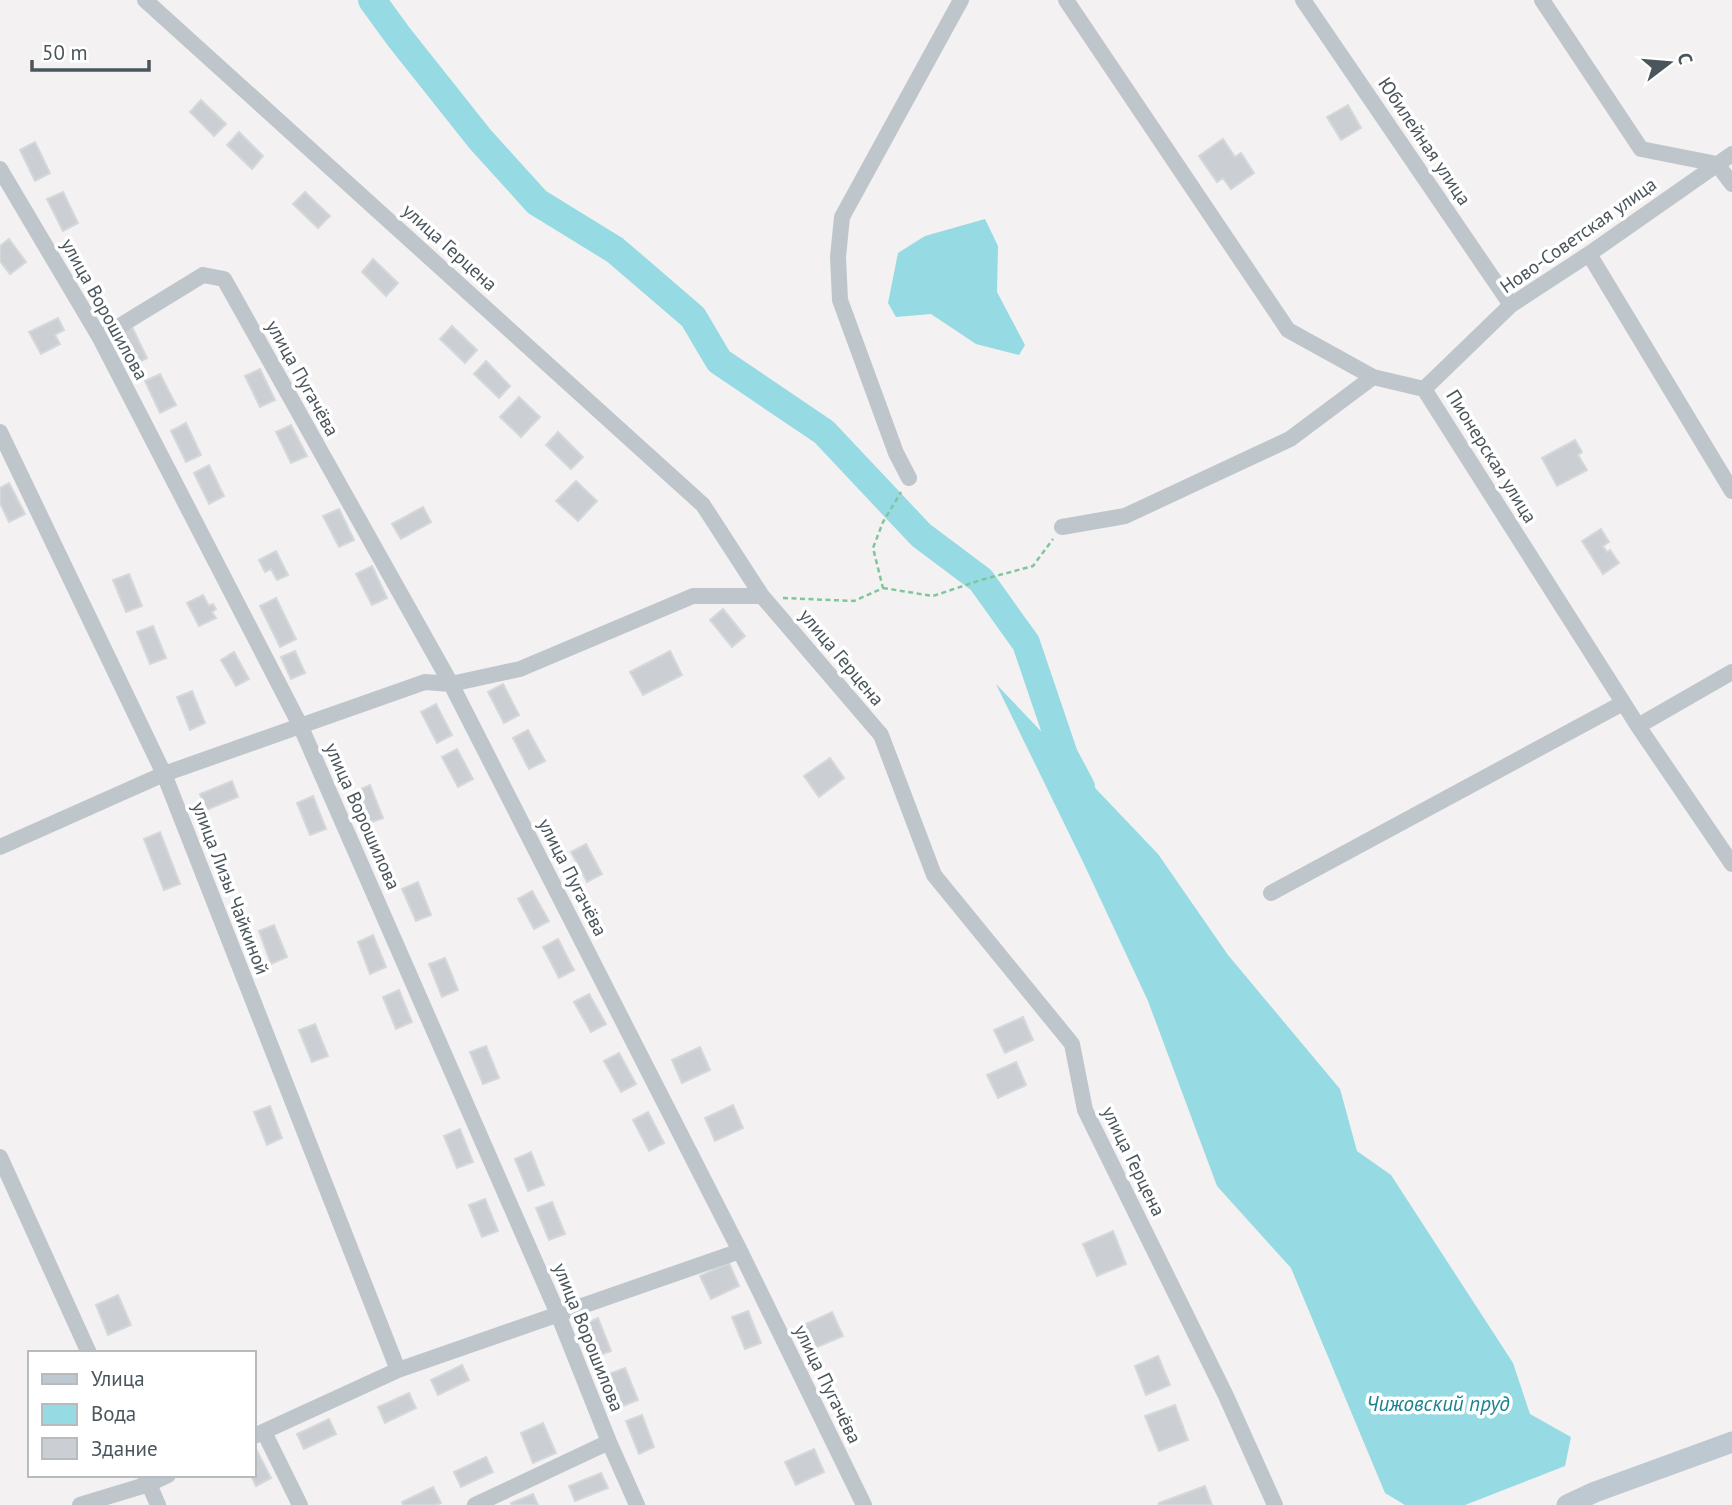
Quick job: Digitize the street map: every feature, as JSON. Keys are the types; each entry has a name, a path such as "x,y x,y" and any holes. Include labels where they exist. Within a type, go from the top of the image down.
{"main road":[{"path":"1567,1505 1595,1492 1732,1442"}],"street":[{"name":"улица Герцена","path":"145,0 703,505 762,596 881,735 934,875 1072,1044 1085,1110 1226,1396 1275,1505"},
{"path":"909,478 895,453 840,300 838,257 842,217 961,0"},
{"name":"Пионерская улица","path":"1066,0 1288,330 1373,377 1424,389 1623,704 1732,864"},
{"name":"Юбилейная улица","path":"1303,0 1511,305"},
{"path":"1542,0 1641,149 1717,164 1732,184"},
{"name":"Ново-Советская улица","path":"1424,389 1511,305 1732,154"},
{"name":"улица Ворошилова","path":"0,169 100,338 300,725 558,1314 609,1443 637,1505"},
{"path":"1589,254 1732,491"},
{"name":"улица Пугачёва","path":"100,338 203,275 224,279 451,684 740,1251 864,1505"},
{"path":"1062,527 1125,516 1290,439 1373,377"},
{"name":"улица Лизы Чайкиной","path":"0,432 164,774 398,1370"},
{"path":"0,848 164,774 425,682 451,684 520,669 693,596 762,596"},
{"path":"1638,726 1732,672"},
{"path":"1271,893 1623,704"},
{"path":"0,1157 88,1351"},
{"path":"300,1505 259,1434 398,1370 740,1251"},
{"path":"475,1505 609,1443"},
{"path":"80,1505 147,1480 158,1505"}],"path":[{"path":"883,589 873,548 883,522 909,478"},
{"path":"762,596 854,601 883,589 933,596 1033,566 1062,527"}],"water":[{"path":"985,219 998,246 997,292 1025,345 1019,355 976,344 931,314 896,317 888,303 898,253 925,236"},
{"name":"Чижовский пруд","path":"996,684 1158,854 1228,955 1340,1089 1357,1151 1391,1175 1513,1363 1530,1414 1571,1437 1565,1466 1465,1505 1405,1505 1385,1493 1291,1268 1217,1186 1148,1001"}],"building":[{"path":"201,100 226,124 214,136 190,112"},
{"path":"1348,105 1361,128 1341,140 1327,117"},
{"path":"239,132 263,156 252,169 227,145"},
{"path":"1223,139 1235,157 1241,153 1254,173 1231,189 1223,178 1217,182 1199,156"},
{"path":"35,142 50,173 35,181 20,150"},
{"path":"63,192 78,223 63,231 47,199"},
{"path":"305,192 330,216 318,228 293,204"},
{"path":"9,239 26,262 10,274 0,261 0,246"},
{"path":"373,259 398,283 386,296 362,272"},
{"path":"58,318 64,330 55,335 60,344 41,354 29,332"},
{"path":"452,326 477,350 465,363 440,339"},
{"path":"132,327 147,358 132,366 116,334"},
{"path":"486,361 510,386 499,398 474,374"},
{"path":"260,369 275,400 260,407 245,376"},
{"path":"160,374 176,405 160,413 145,381"},
{"path":"519,397 540,417 521,437 500,417"},
{"path":"186,423 201,455 186,462 171,431"},
{"path":"291,425 307,456 291,463 276,432"},
{"path":"558,432 583,457 571,469 546,445"},
{"path":"1575,440 1582,452 1578,455 1587,470 1557,486 1542,458"},
{"path":"209,465 224,496 209,504 194,473"},
{"path":"576,481 597,501 578,521 556,501"},
{"path":"9,483 25,514 9,522 0,503 0,488"},
{"path":"423,507 431,522 401,539 392,524"},
{"path":"339,509 354,540 339,547 323,516"},
{"path":"1601,529 1609,542 1603,546 1607,552 1610,550 1619,563 1603,574 1582,541"},
{"path":"276,551 288,575 277,580 271,569 265,572 259,560"},
{"path":"372,566 387,598 372,605 356,574"},
{"path":"129,574 142,606 126,612 113,580"},
{"path":"203,595 209,606 213,604 216,609 212,612 216,618 199,626 187,603"},
{"path":"276,598 296,639 280,647 260,606"},
{"path":"723,609 745,636 732,647 710,620"},
{"path":"153,626 166,658 150,664 137,632"},
{"path":"295,651 305,673 291,679 281,657"},
{"path":"670,651 682,675 643,695 630,672"},
{"path":"234,652 249,679 236,686 221,660"},
{"path":"503,684 519,715 504,723 488,692"},
{"path":"192,691 205,723 190,730 177,697"},
{"path":"436,704 452,735 437,743 421,712"},
{"path":"528,730 545,761 529,769 513,738"},
{"path":"457,749 473,779 458,787 442,757"},
{"path":"830,758 844,778 819,797 804,776"},
{"path":"232,781 238,797 206,810 200,794"},
{"path":"370,785 383,818 367,824 354,792"},
{"path":"313,796 326,829 310,835 297,803"},
{"path":"160,832 180,884 164,890 144,839"},
{"path":"586,844 602,874 587,882 571,852"},
{"path":"418,882 431,915 416,921 402,889"},
{"path":"532,891 549,921 534,929 518,899"},
{"path":"274,925 287,957 271,964 259,931"},
{"path":"373,935 386,967 370,974 358,942"},
{"path":"558,939 574,970 559,978 543,947"},
{"path":"445,958 458,990 442,997 429,964"},
{"path":"399,990 412,1022 396,1029 383,997"},
{"path":"589,994 606,1024 591,1032 574,1002"},
{"path":"1023,1017 1033,1040 1005,1053 994,1030"},
{"path":"315,1024 328,1056 312,1062 299,1030"},
{"path":"486,1046 499,1078 483,1084 470,1052"},
{"path":"700,1047 710,1070 682,1083 672,1060"},
{"path":"619,1053 636,1084 621,1092 604,1061"},
{"path":"1016,1062 1026,1085 998,1098 987,1075"},
{"path":"733,1105 743,1128 715,1141 705,1118"},
{"path":"270,1106 282,1138 267,1145 254,1112"},
{"path":"648,1112 664,1143 649,1151 633,1120"},
{"path":"460,1129 473,1162 457,1168 444,1136"},
{"path":"531,1152 544,1185 528,1191 515,1159"},
{"path":"485,1199 498,1231 482,1237 469,1205"},
{"path":"552,1202 565,1234 549,1240 536,1208"},
{"path":"1113,1231 1126,1264 1097,1276 1083,1244"},
{"path":"729,1263 739,1286 711,1299 700,1276"},
{"path":"118,1295 131,1325 108,1335 96,1305"},
{"path":"748,1311 761,1343 745,1349 732,1317"},
{"path":"832,1312 843,1336 815,1348 804,1325"},
{"path":"598,1318 611,1351 595,1357 582,1325"},
{"path":"1158,1356 1170,1385 1146,1395 1135,1366"},
{"path":"462,1365 469,1380 438,1395 431,1380"},
{"path":"625,1368 638,1400 623,1406 609,1374"},
{"path":"409,1393 416,1408 385,1423 378,1407"},
{"path":"1175,1405 1188,1440 1159,1451 1145,1416"},
{"path":"642,1415 654,1447 639,1454 626,1421"},
{"path":"329,1419 336,1434 304,1449 297,1434"},
{"path":"543,1423 556,1453 533,1463 521,1433"},
{"path":"256,1449 271,1478 256,1486 252,1477 256,1477"},
{"path":"814,1449 824,1472 796,1485 785,1462"},
{"path":"486,1457 493,1472 461,1487 454,1472"},
{"path":"601,1473 608,1488 575,1501 569,1486"},
{"path":"1205,1486 1212,1505 1159,1505 1159,1503"},
{"path":"433,1487 441,1503 403,1505 402,1502"},
{"path":"533,1494 538,1505 511,1503"}],"waterway":[{"path":"372,0 480,139 537,202 615,250 693,317 719,361 824,432 921,535 981,580 1026,643 1064,755 1081,787"}]}
